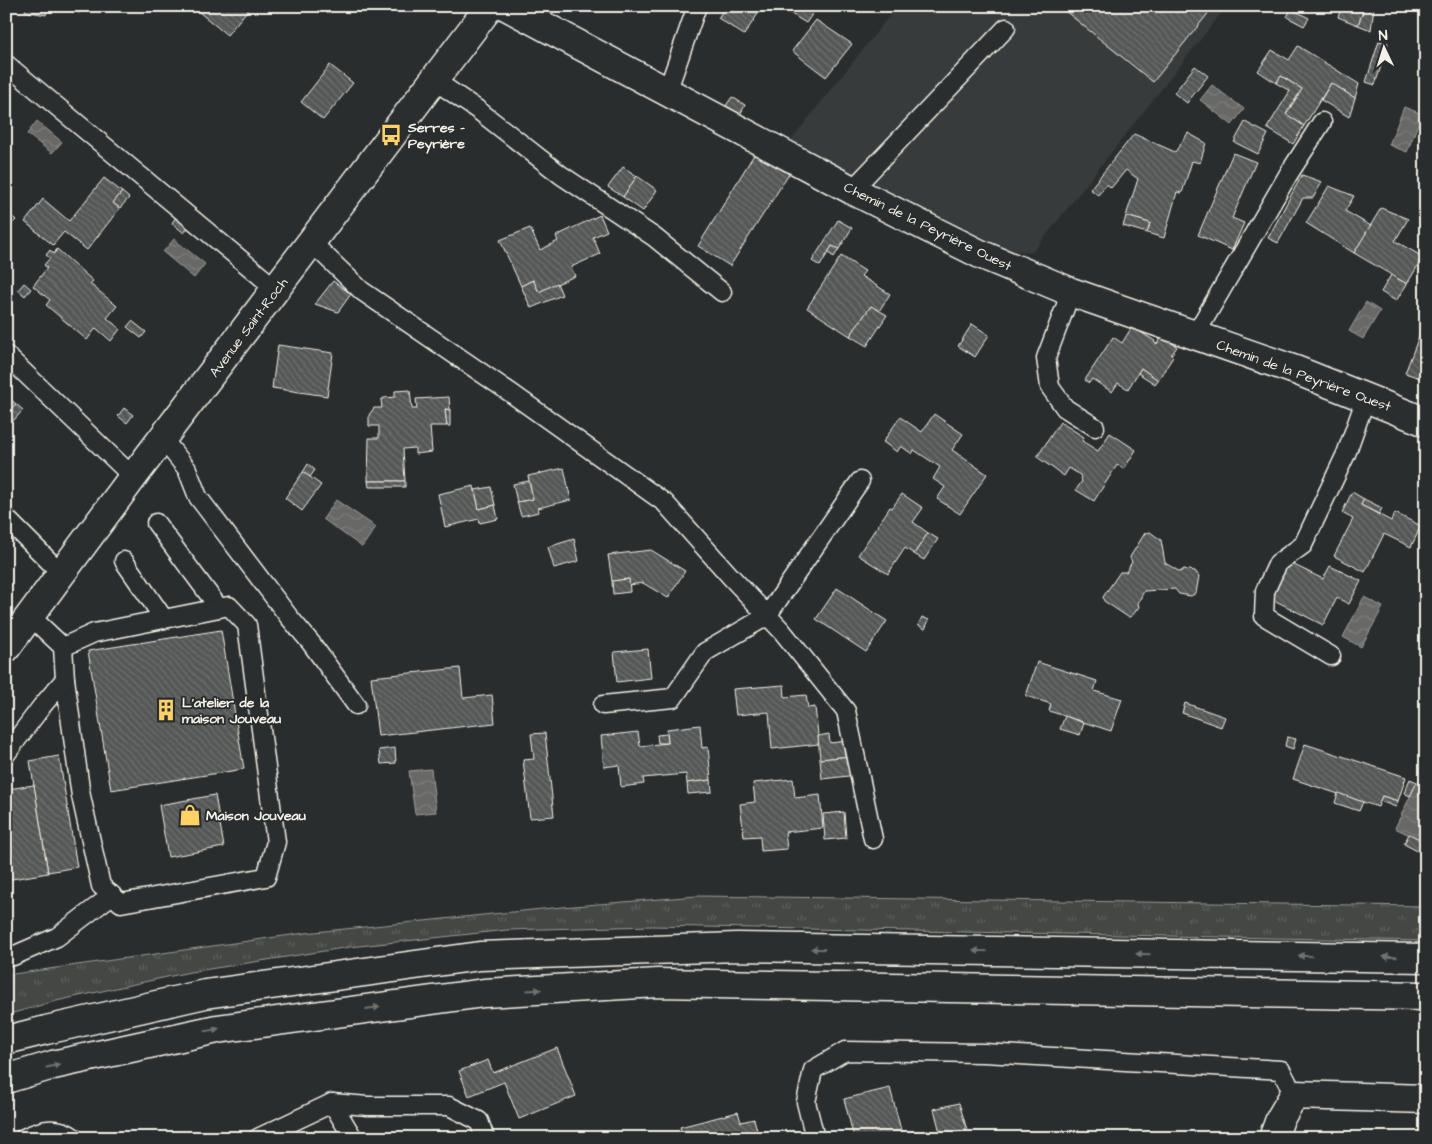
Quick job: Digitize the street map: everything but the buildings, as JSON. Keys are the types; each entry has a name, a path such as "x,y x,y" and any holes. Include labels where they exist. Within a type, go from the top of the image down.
{"main road":[{"name":"Avenue Saint-Roch","path":"6,648 162,438 489,6"},
{"name":"Chemin de la Peyrière Ouest","path":"506,6 852,190 980,254 1071,292 1298,371 1426,422"},
{"path":"6,1040 205,994 480,956 738,947 1426,958"},
{"path":"6,1079 53,1065 217,1029 484,993 658,984 1426,996"},
{"path":"1272,1138 1280,1119 1294,1095 1426,1099"}],"lane":[{"path":"667,92 697,6"},
{"path":"852,190 1006,28"},
{"path":"6,64 276,289"},
{"path":"434,80 478,110 561,175 654,237 722,292"},
{"path":"1195,336 1288,175 1322,122"},
{"path":"311,242 362,291 665,502 782,631 846,711 873,839"},
{"path":"1071,292 1046,358 1050,387 1065,408 1095,427"},
{"path":"6,355 134,477"},
{"path":"1331,656 1264,616 1265,591 1278,564 1303,545 1346,454 1366,398"},
{"path":"162,438 187,469 198,497 311,643 356,705"},
{"path":"603,705 673,698 705,652 767,616 860,481"},
{"path":"6,518 61,573"},
{"path":"156,523 219,608"},
{"path":"124,561 164,619"},
{"path":"30,616 63,647 65,679 81,796 101,886 121,903 266,878 276,842 247,626 229,606 94,633 63,647"},
{"path":"6,754 65,679"},
{"path":"6,956 13,956 57,937 112,895"},
{"path":"816,1138 806,1102 813,1070 845,1051 984,1053 1281,1070 1294,1095"},
{"path":"332,1103 354,1138"},
{"path":"258,1138 332,1103 368,1106 449,1106 479,1121 485,1138"},
{"path":"24,1138 39,1130 56,1129 75,1138"}],"shaded area":[{"path":"897,6 1227,6 1033,252 998,250 785,148"}],"green space":[{"path":"697,896 1426,906 1426,941 652,926 507,930 350,947 190,972 56,1001 6,1015 6,975 305,933 562,907"}],"water":[{"path":"1212,85 1244,109 1232,125 1200,100"},
{"path":"1404,107 1422,114 1407,152 1389,145"},
{"path":"37,121 62,142 52,153 27,134"},
{"path":"174,239 205,264 194,278 163,252"},
{"path":"1366,302 1380,311 1363,339 1349,331"},
{"path":"336,500 376,527 362,547 323,519"},
{"path":"1364,597 1383,607 1361,647 1343,637"},
{"path":"431,769 436,812 415,814 409,771"},
{"path":"1417,782 1426,786 1426,843 1395,828"}],"place":[{"name":"Serres - Peyrière","path":"391,135"},
{"name":"L'atelier de la maison Jouveau","path":"166,710"},
{"name":"Maison Jouveau","path":"190,815"}]}
